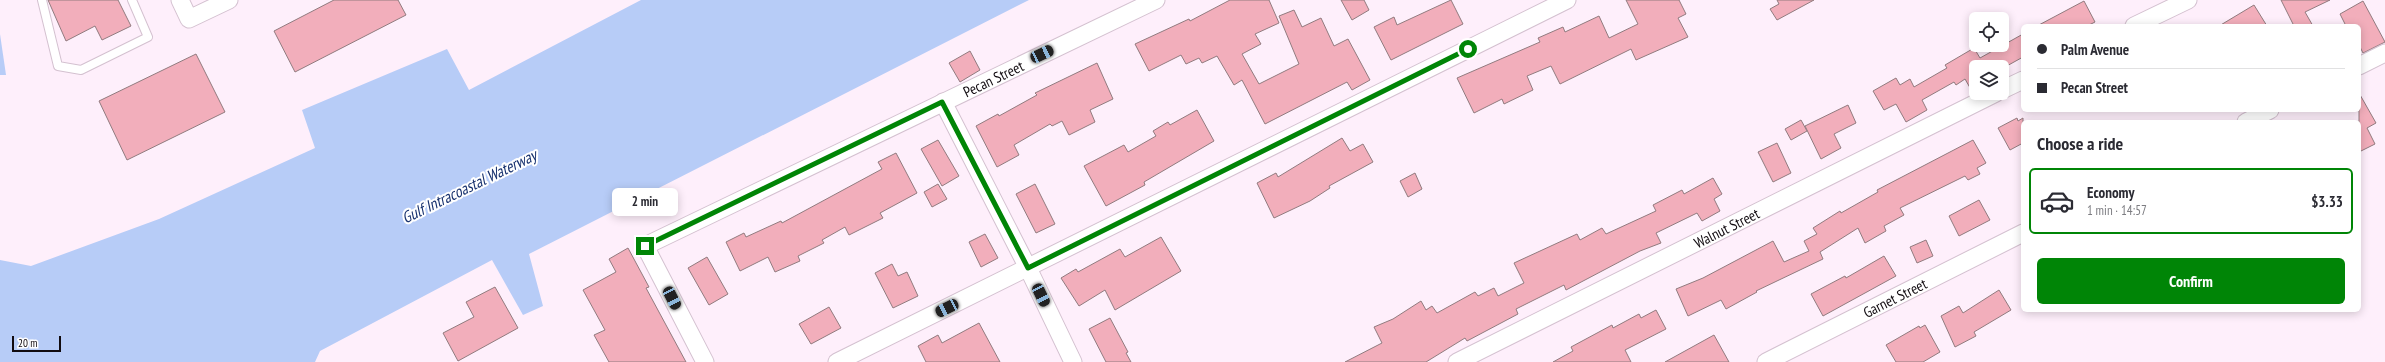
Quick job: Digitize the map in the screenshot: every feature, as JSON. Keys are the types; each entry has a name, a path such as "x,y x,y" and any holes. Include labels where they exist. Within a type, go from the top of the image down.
{"street":[{"path":"180,0 189,19 229,0"},
{"name":"Pecan Street","path":"705,362 645,246 1156,0"},
{"path":"839,362 1567,0"},
{"path":"2138,24 2188,0"},
{"path":"2361,65 2385,53"},
{"path":"2009,87 2021,81"},
{"name":"Walnut Street","path":"1457,362 1982,100"},
{"path":"942,102 1028,268 1073,362"},
{"path":"2250,120 2266,112"},
{"name":"Garnet Street","path":"1766,362 2021,234"}],"lane":[{"path":"42,0 58,66 81,70 148,37 132,0"}],"water":[{"name":"Gulf Intracoastal Waterway","path":"641,0 1029,0 529,254 543,306 523,315 492,260 320,351 315,362 0,362 0,260 31,266 159,219 315,148 302,110 447,49 469,90"},
{"path":"0,34 6,75 0,75"}],"building":[{"path":"48,0 118,0 131,26 102,40 95,26 66,41"},
{"path":"334,0 398,0 406,15 295,72 274,31"},
{"path":"1230,0 1269,0 1279,23 1255,34 1261,44 1242,54 1259,84 1299,64 1279,16 1294,10 1302,27 1321,18 1334,46 1348,39 1370,80 1352,90 1347,82 1265,124 1242,80 1234,85 1217,56 1202,63 1199,58 1186,64 1181,55 1149,71 1135,44 1189,19 1190,21"},
{"path":"1341,0 1364,0 1369,10 1352,20"},
{"path":"1451,0 1463,24 1391,60 1374,27 1394,17 1397,25"},
{"path":"1626,0 1679,0 1686,14 1678,18 1688,37 1636,60 1631,49 1560,84 1551,66 1527,76 1533,90 1504,104 1502,99 1474,113 1457,78 1540,42 1538,38 1563,27 1565,32 1599,16 1609,38 1638,24"},
{"path":"1777,0 1814,0 1777,20 1770,9 1779,4"},
{"path":"2281,0 2330,0 2305,12 2312,24 2293,24"},
{"path":"2084,1 2095,22 2091,24 2041,24"},
{"path":"2363,1 2385,42 2363,53 2361,49 2361,24 2345,24 2340,14"},
{"path":"2254,5 2266,24 2222,24"},
{"path":"2021,35 2021,58 2009,65 2009,60 1969,60 1969,86 1965,79 1956,85 1954,82 1922,100 1927,110 1906,122 1896,104 1884,110 1873,91 1896,78 1900,85 1910,79 1914,87 1947,68 1945,65 1969,51 1976,52 1980,58 1991,52 2009,52 2009,42"},
{"path":"970,51 980,70 960,82 949,63"},
{"path":"196,54 225,112 127,160 99,101"},
{"path":"1097,63 1113,99 1090,110 1095,122 1069,135 1062,121 1052,126 1050,124 1014,145 1019,155 997,167 976,126 998,114 999,116 1037,95 1035,93"},
{"path":"2361,97 2376,123 2367,128 2375,144 2361,151 2361,120 2359,120 2359,112 2361,112"},
{"path":"1848,105 1856,123 1834,134 1841,148 1821,159 1805,126"},
{"path":"1197,110 1214,141 1144,182 1145,185 1106,206 1084,166 1124,145 1128,152 1156,136 1153,131 1168,122 1170,125"},
{"path":"2017,118 2018,121 2023,118 2023,120 2021,120 2021,144 2010,150 1998,128"},
{"path":"1801,120 1807,131 1791,140 1785,129"},
{"path":"1342,138 1350,151 1363,144 1373,162 1329,186 1330,188 1310,201 1274,218 1257,183 1276,173 1278,177"},
{"path":"938,140 959,176 942,186 921,149"},
{"path":"1973,140 1986,163 1977,168 1980,174 1968,180 1965,176 1900,208 1904,215 1884,226 1886,231 1865,243 1858,228 1820,252 1823,259 1756,291 1757,292 1726,309 1721,300 1688,316 1676,289 1703,278 1773,241 1784,262 1809,251 1804,241 1817,234 1813,228 1840,211 1841,213 1878,192 1877,190"},
{"path":"1777,143 1791,173 1773,182 1758,152"},
{"path":"896,153 917,193 880,213 883,218 849,235 845,227 822,240 824,243 798,256 800,261 775,272 768,257 740,271 726,242 744,233 746,237 781,221 782,223 882,169 878,162"},
{"path":"1415,173 1422,189 1408,197 1400,181"},
{"path":"1713,178 1722,194 1714,199 1720,211 1702,221 1697,213 1656,233 1661,243 1640,251 1566,290 1564,285 1516,309 1518,314 1467,341 1465,338 1426,362 1345,362 1382,343 1374,327 1393,319 1421,301 1426,310 1432,306 1437,313 1475,292 1478,296 1494,288 1498,296 1524,283 1514,263 1577,234 1580,240 1602,228 1606,234 1656,211 1653,205 1682,190 1684,194"},
{"path":"938,184 947,199 932,207 924,192"},
{"path":"1035,184 1055,224 1036,233 1016,194"},
{"path":"1979,200 1990,220 1959,236 1949,216"},
{"path":"985,234 998,258 981,267 969,242"},
{"path":"1161,237 1181,271 1115,310 1105,290 1079,306 1061,278 1076,269 1078,272 1120,249 1125,257"},
{"path":"1926,240 1933,256 1917,263 1910,247"},
{"path":"628,248 649,287 646,288 686,362 609,362 594,335 605,330 583,290 616,272 609,259"},
{"path":"1884,256 1896,276 1823,316 1811,294 1845,276 1846,278"},
{"path":"707,257 728,294 709,305 688,268"},
{"path":"892,264 898,276 907,272 918,296 893,308 875,273"},
{"path":"495,287 518,328 458,361 443,333 474,317 466,302"},
{"path":"1999,290 2011,310 1974,332 1976,336 1955,347 1941,316 1959,306 1963,313"},
{"path":"829,307 841,328 811,344 799,324"},
{"path":"1656,310 1666,329 1625,350 1631,362 1553,362 1573,351 1571,347 1612,325 1613,328 1639,314 1641,318"},
{"path":"1110,318 1128,352 1126,353 1131,362 1106,362 1089,329"},
{"path":"979,323 1000,362 926,362 918,346 938,335 942,343"},
{"path":"1925,325 1940,352 1923,362 1896,362 1886,345 1919,326 1920,328"},
{"path":"1714,335 1729,362 1665,362"}],"route":[{"path":"645,246 942,102 1028,268 1468,49"}]}
